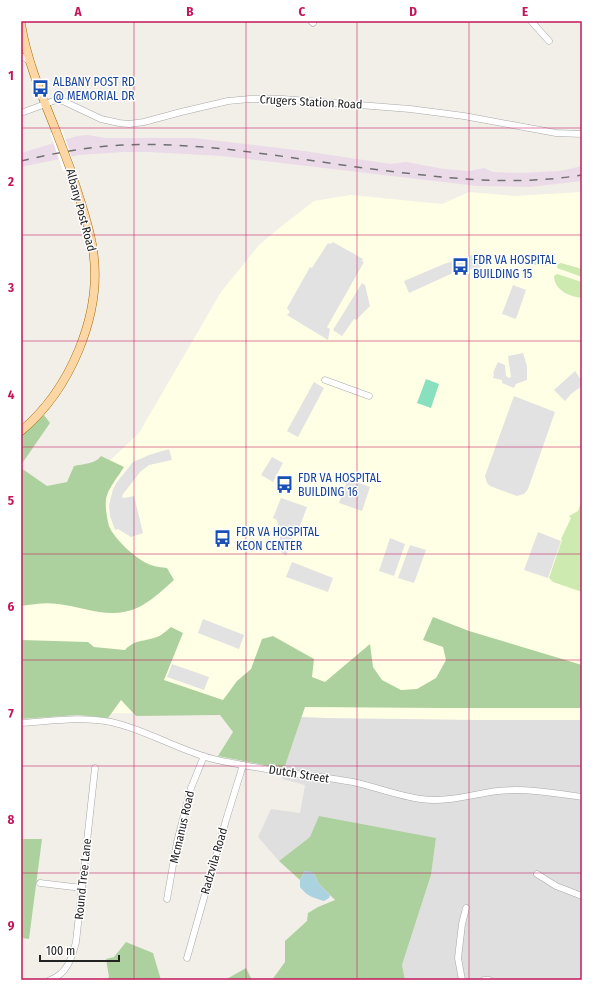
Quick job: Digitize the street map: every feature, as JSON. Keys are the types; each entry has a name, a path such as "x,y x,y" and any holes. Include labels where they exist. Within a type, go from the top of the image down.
{"main road":[{"name":"Albany Post Road","path":"21,24 30,61 70,168 88,227 93,250 96,276 90,315 79,348 62,383 32,422 21,431"}],"street":[{"path":"531,21 549,41"},
{"path":"21,56 30,61"},
{"name":"Crugers Station Road","path":"21,113 56,100 63,101 101,119 129,124 144,122 228,102 250,99 283,99 406,108 464,116 556,133 582,134"},
{"path":"325,380 369,396"},
{"name":"Dutch Street","path":"21,723 78,719 111,722 132,728 204,756 243,765 354,782 430,800 451,800 498,791 519,790 551,792 582,797"},
{"name":"Mcmanus Road","path":"167,899 181,824 191,788 204,756"},
{"name":"Radzvila Road","path":"187,958 243,765"},
{"name":"Round Tree Lane","path":"50,980 58,977 71,959 76,942 95,768"},
{"path":"537,874 556,886 582,896"},
{"path":"40,883 82,888"},
{"path":"462,980 458,958 462,924 466,908"},
{"path":"484,980 489,980"}],"shaded area":[{"path":"88,135 105,138 194,138 304,151 390,164 406,162 444,169 469,171 484,168 493,172 519,173 560,171 582,166 582,181 530,187 477,186 222,156 148,152 79,155 21,167 21,153 77,136"},
{"path":"469,192 515,196 582,192 582,720 326,718 226,714 100,713 21,717 21,585 78,491 139,433 221,292 259,245 314,201 351,195 442,204"},
{"path":"333,242 363,259 362,261 364,262 327,327 330,329 328,340 287,315 290,312 287,308 310,267 312,268 328,243 330,244"},
{"path":"478,253 481,267 453,273 409,293 404,281 444,264"},
{"path":"362,283 365,285 370,306 356,320 354,319 342,336 333,330"},
{"path":"513,285 526,290 516,319 502,314"},
{"path":"523,353 527,366 527,380 516,384 514,388 502,383 502,380 493,378 493,373 498,362 505,365 506,376 509,378 511,377 508,356"},
{"path":"575,371 582,381 582,386 571,394 565,401 554,390"},
{"path":"314,382 324,388 298,437 287,431"},
{"path":"514,396 555,412 528,489 524,494 517,496 490,486 487,483 485,476"},
{"path":"169,449 172,460 149,465 140,472 122,497 134,496 143,533 131,537 118,529 115,530 110,516 109,505 113,489 117,482 133,462"},
{"path":"272,457 283,463 273,482 261,475"},
{"path":"348,479 370,487 362,511 339,503"},
{"path":"281,498 307,507 297,534 294,533 286,556 277,548 280,540 277,520 273,518"},
{"path":"538,532 561,541 548,578 524,570"},
{"path":"390,538 405,544 394,576 379,571"},
{"path":"410,545 426,550 414,583 398,578"},
{"path":"292,562 333,578 328,592 286,577"},
{"path":"203,619 244,635 239,649 198,633"},
{"path":"172,664 209,677 204,690 167,677"},
{"path":"305,707 582,708 582,980 405,980 402,965 431,875 436,838 310,837 279,861 258,837 271,809 300,813 305,785 282,779"}],"green space":[{"path":"529,259 548,260 549,264 546,266 530,264 528,261"},
{"path":"561,263 582,269 582,277 557,268 558,264"},
{"path":"557,274 582,282 582,298 568,294 560,289 554,276"},
{"path":"426,379 439,384 431,408 417,403"},
{"path":"44,415 50,423 21,465 21,435"},
{"path":"101,456 124,467 107,495 106,506 109,526 121,543 133,554 153,566 167,568 174,580 156,596 137,608 117,613 98,612 49,603 21,606 21,468 47,486 67,482 74,466 96,461"},
{"path":"582,500 582,592 553,582 549,578 562,540 561,539 571,518 569,516 578,511"},
{"path":"433,617 469,631 582,665 582,708 305,707 284,769 218,756 233,732 220,715 136,716 121,700 108,718 78,715 21,719 21,640 88,642 94,647 125,650 136,642 159,636 171,627 183,633 164,680 223,700 237,681 251,669 262,639 273,636 314,659 312,677 325,682 370,644 373,667 382,680 401,690 417,689 436,678 446,660 443,647 423,640"},
{"path":"319,816 436,838 431,875 402,965 405,980 272,980 285,962 285,941 307,921 308,913 335,900 319,884 314,874 305,871 300,880 279,861 310,837"},
{"path":"21,839 42,839 29,939 21,938"},
{"path":"126,942 153,953 161,980 107,980 109,977 106,959 114,957"},
{"path":"246,968 252,980 225,980"}],"water":[{"path":"305,871 310,871 314,874 319,884 330,895 329,898 324,901 305,893 300,887 300,880"}],"pier":[{"path":"62,129 75,167 63,171 50,133"}],"railway":[{"path":"21,161 97,147 158,145 229,149 427,176 515,181 582,175"}],"place":[{"name":"ALBANY POST RD @ MEMORIAL DR","path":"40,89"},
{"name":"FDR VA HOSPITAL BUILDING 15","path":"460,267"},
{"name":"FDR VA HOSPITAL BUILDING 16","path":"285,485"},
{"name":"FDR VA HOSPITAL KEON CENTER","path":"223,539"}]}
